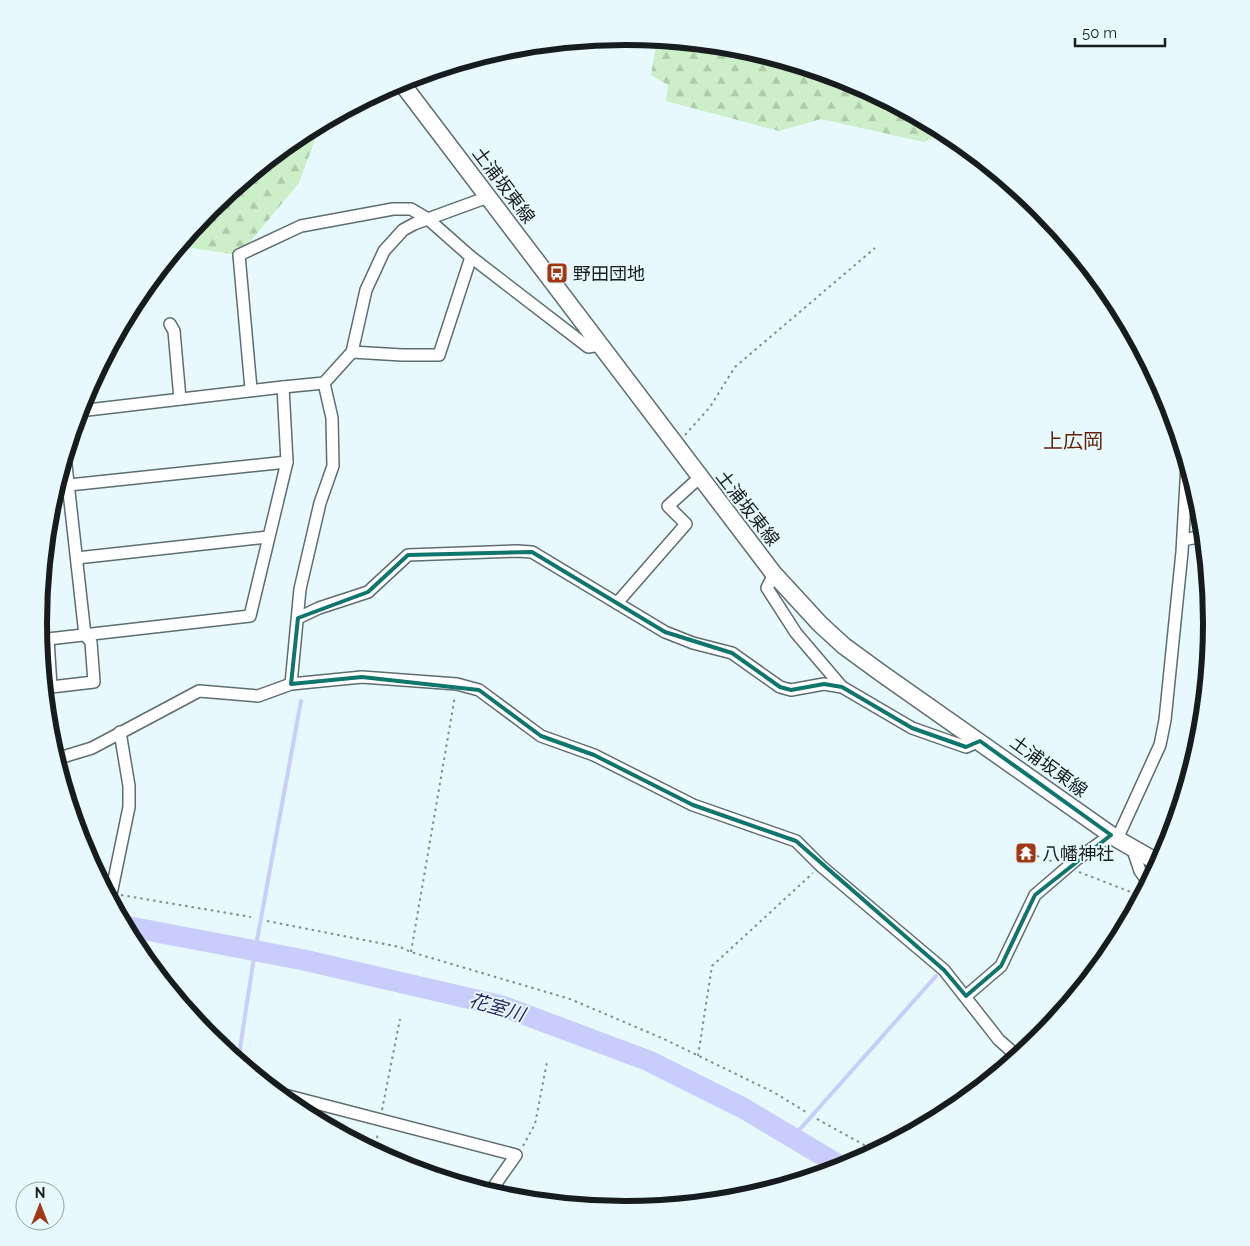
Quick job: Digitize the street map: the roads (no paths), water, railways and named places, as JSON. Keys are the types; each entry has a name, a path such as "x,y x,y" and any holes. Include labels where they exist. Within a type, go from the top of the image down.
{"main road":[{"name":"土浦坂東線","path":"406,88 699,478 774,574 808,612 844,646 1114,837 1152,859"}],"street":[{"path":"88,411 251,390 324,383 352,352 366,290 384,251 403,230 488,197"},
{"path":"251,390 239,255 301,226 393,209 411,209 428,219 471,257 588,348 600,346"},
{"path":"352,352 402,356 439,355 471,257"},
{"path":"170,324 174,331 180,399"},
{"path":"291,684 300,589 320,502 333,466 332,418 324,383"},
{"path":"67,472 85,635 91,642 94,682 51,687 48,639 85,635 250,616 287,462 283,387"},
{"path":"69,485 287,462"},
{"path":"617,603 686,524 668,506 699,478"},
{"path":"966,996 1001,966 1035,895 1067,867 1114,837 1160,744 1169,695 1186,485"},
{"path":"77,558 268,537"},
{"path":"1183,540 1196,537"},
{"path":"298,618 319,608 368,592 408,554 532,552 678,638 732,653 785,689 801,689 824,684 842,687"},
{"path":"774,574 766,588 796,633 842,687 912,728 966,747 980,741"},
{"path":"63,757 92,748 199,691 258,696 291,684 362,677 457,684 478,690 541,736 594,755 692,805 796,841 821,866 944,970 999,1040 1013,1052"},
{"path":"112,889 129,807 129,786 120,732"},
{"path":"1134,850 1140,871 1144,877"},
{"path":"295,1098 516,1155 494,1186"}],"waterway":[{"path":"239,1054 255,951 301,701"},
{"name":"花室川","path":"134,928 304,960 502,1006 649,1061 743,1108 833,1162"},
{"path":"793,1137 936,976"}],"place":[{"name":"野田団地","path":"557,273"},
{"name":"八幡神社","path":"1026,853"}],"district":[{"name":"上広岡","path":"1073,441"}]}
